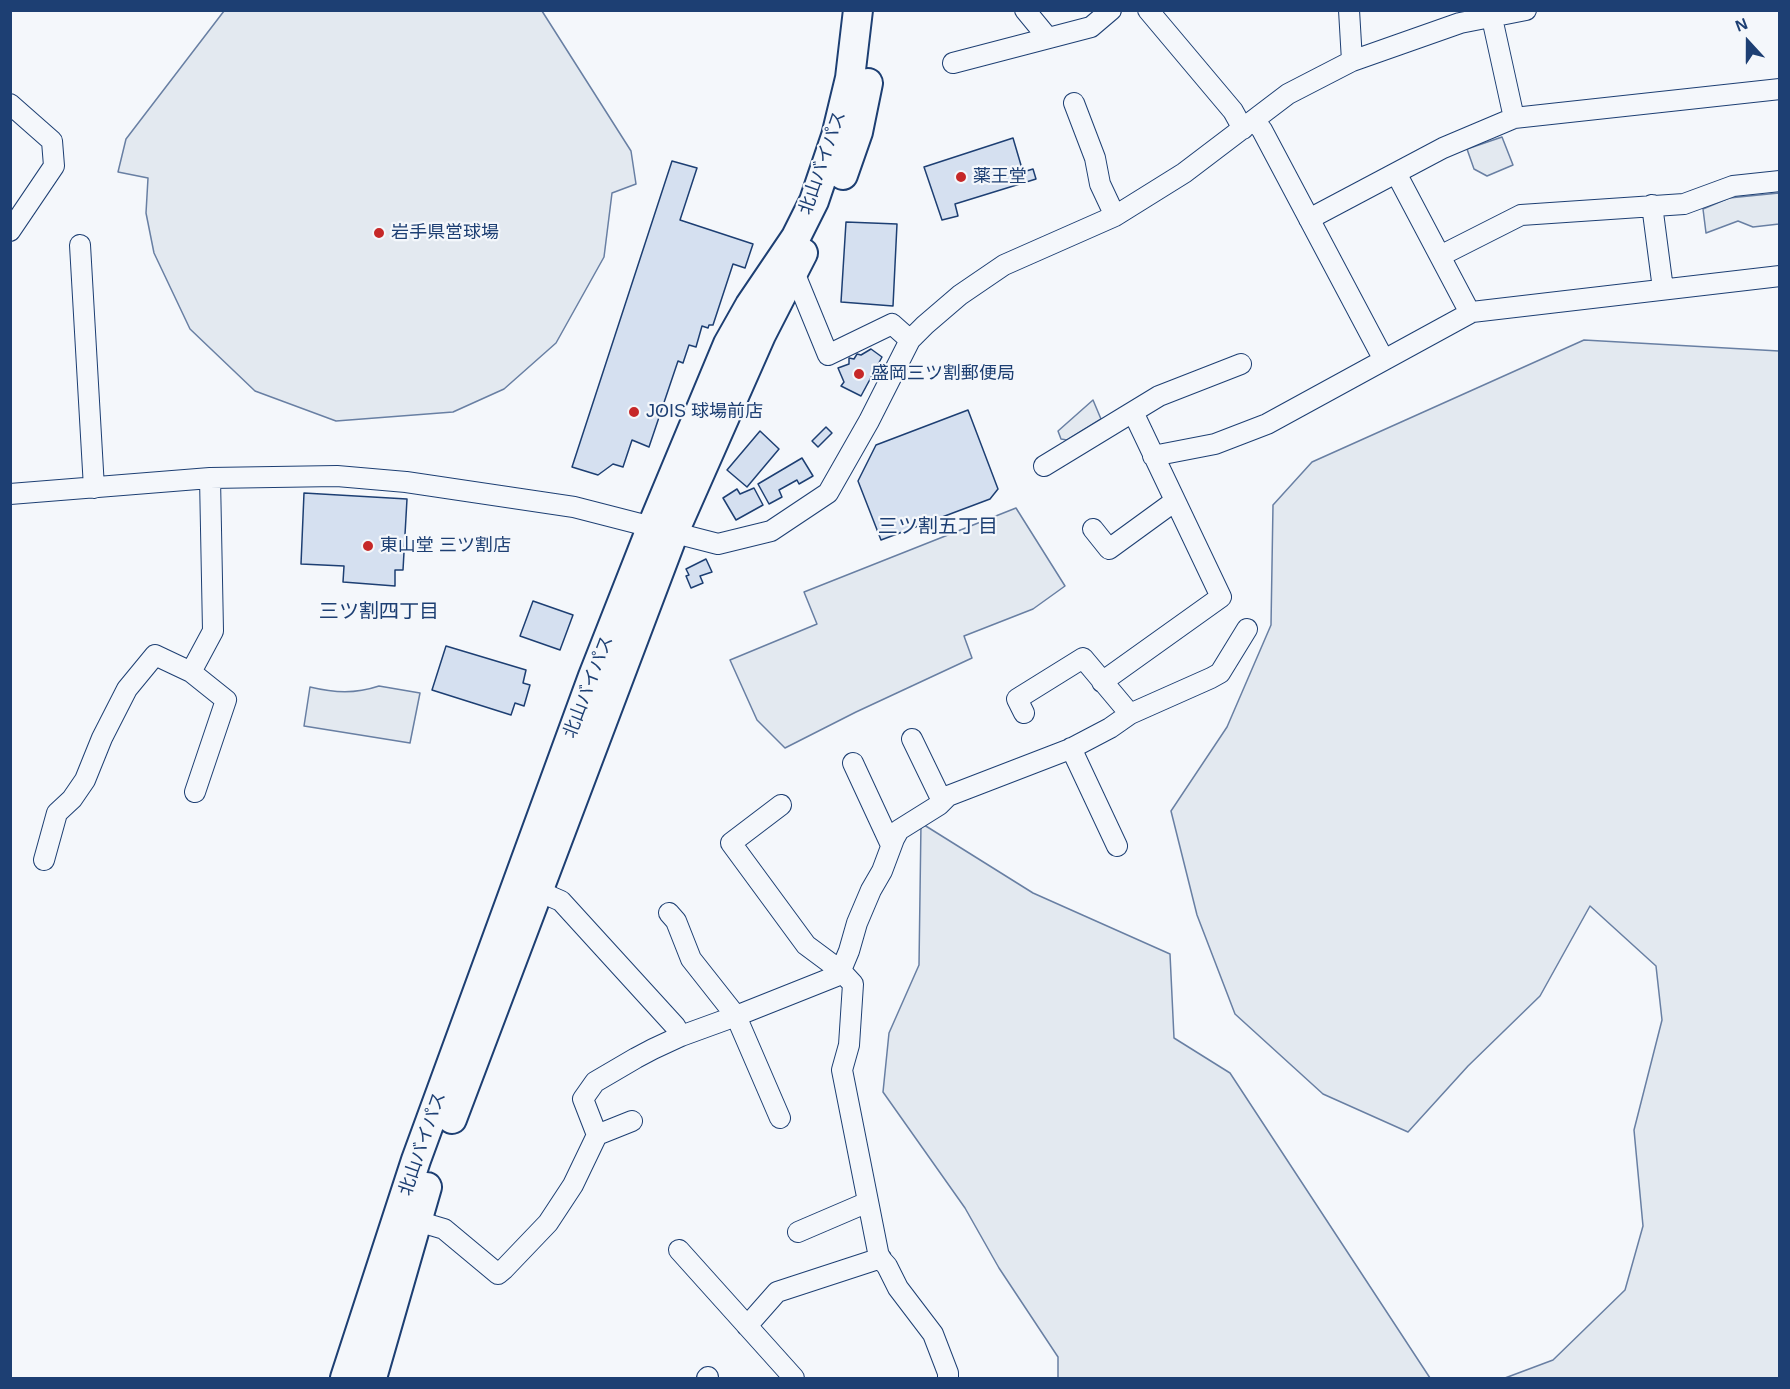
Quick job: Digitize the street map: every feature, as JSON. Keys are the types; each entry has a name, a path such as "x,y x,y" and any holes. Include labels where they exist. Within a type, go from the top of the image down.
{"highway":[{"name":"北山バイパス","path":"372,1378 430,1177 538,891 728,344 750,305 796,237 814,201 836,136 850,78 858,10"},
{"name":"北山バイパス","path":"345,1378 420,1149 593,676 663,529 841,182 858,132 867,85 872,10"}],"street":[{"path":"1025,10 1048,38"},
{"path":"953,63 1091,27 1111,10"},
{"path":"1148,10 1233,111 1248,124 1262,130 1384,360"},
{"path":"1349,10 1352,61"},
{"path":"10,494 210,478 338,476 406,482 574,507 718,544 771,531 828,493 869,421 910,340 960,295 1004,265 1115,216 1184,173 1288,94 1352,61 1460,23 1526,10"},
{"path":"1492,18 1514,118"},
{"path":"1309,219 1443,148 1514,118 1779,89"},
{"path":"1074,103 1095,158 1100,184 1115,216"},
{"path":"10,104 52,141 54,166 10,231"},
{"path":"1396,173 1470,313"},
{"path":"1440,256 1521,215 1684,204 1734,186 1779,181"},
{"path":"1652,205 1663,289"},
{"path":"80,245 94,488"},
{"path":"794,272 828,355 892,324 910,340"},
{"path":"1154,456 1215,444 1267,424 1470,313 1779,276"},
{"path":"1044,466 1159,396 1242,364"},
{"path":"1102,682 1221,597 1133,412"},
{"path":"191,672 213,631 210,478"},
{"path":"1093,529 1109,549 1175,501"},
{"path":"597,1135 583,1100 595,1083 636,1058 681,1036 839,975 857,923 899,830 948,796 1071,748 1110,728 1130,714 1220,673 1247,629"},
{"path":"44,860 57,813 72,799 85,780 107,728 127,689 155,654 191,672 226,700 195,792"},
{"path":"1024,713 1017,699 1083,658 1130,714"},
{"path":"912,739 942,801"},
{"path":"1071,748 1117,846"},
{"path":"853,763 891,845"},
{"path":"781,805 731,843 806,945 841,971 853,984 849,1045 842,1070 880,1258 887,1266 898,1288 933,1334 948,1378"},
{"path":"538,891 561,901 675,1026 681,1036"},
{"path":"669,913 676,921 691,959 736,1016 780,1118"},
{"path":"417,1221 444,1229 498,1274 548,1223 573,1185 597,1135 632,1121"},
{"path":"798,1232 868,1202"},
{"path":"679,1250 794,1378"},
{"path":"747,1326 777,1292 880,1258"}],"shaded area":[{"name":"岩手県営球場","path":"224,11 542,11 631,151 636,184 612,193 604,257 556,343 504,389 453,412 336,421 255,391 190,329 154,253 146,213 148,178 118,172 126,139"},
{"path":"1502,137 1513,165 1487,176 1474,169 1467,149"},
{"path":"1779,193 1779,224 1753,227 1738,221 1706,233 1703,209 1729,198"},
{"path":"1584,340 1779,351 1779,1378 1505,1378 1553,1360 1625,1290 1643,1226 1634,1130 1662,1020 1656,966 1590,906 1540,996 1468,1066 1408,1132 1323,1094 1235,1014 1197,915 1171,811 1227,727 1271,625 1273,505 1312,462"},
{"path":"1093,400 1101,419 1067,440 1061,439 1058,431"},
{"path":"1016,508 1065,586 1033,609 964,636 972,658 785,748 757,720 730,660 817,624 804,592"},
{"path":"379,686 420,693 410,743 304,726 310,687 345,692"},
{"path":"921,823 1033,893 1170,954 1174,1038 1230,1073 1430,1378 1058,1378 1058,1357 999,1268 965,1208 883,1092 889,1033 919,965"}],"building":[{"path":"1013,138 1023,172 1033,169 1036,179 955,204 958,216 942,220 924,167"},
{"path":"672,161 697,168 680,220 753,244 745,268 733,264 713,325 709,325 708,328 702,326 696,347 689,345 683,363 678,361 649,447 632,440 623,467 613,464 598,475 572,467"},
{"path":"846,222 897,224 893,306 841,302"},
{"path":"871,349 882,357 861,396 841,386 844,382 838,368 849,364 849,358 854,359 857,354 861,355"},
{"path":"968,410 998,489 990,499 881,540 858,481 876,445"},
{"path":"826,427 832,433 818,447 812,441"},
{"path":"760,431 779,449 747,487 727,470"},
{"path":"802,458 813,476 799,484 797,480 779,490 782,497 769,504 758,484"},
{"path":"754,488 763,505 736,520 723,498 737,489 740,494"},
{"path":"304,493 407,499 403,570 395,570 395,586 343,582 344,566 301,564"},
{"path":"706,559 712,572 700,576 703,583 691,588 686,569"},
{"path":"533,601 573,615 560,650 520,636"},
{"path":"446,646 526,670 523,683 530,685 524,706 515,703 511,715 432,690"}],"place":[{"name":"薬王堂","path":"961,177"},
{"name":"岩手県営球場","path":"379,233"},
{"name":"盛岡三ツ割郵便局","path":"859,374"},
{"name":"JOIS 球場前店","path":"634,412"},
{"name":"東山堂 三ツ割店","path":"368,546"}],"district":[{"name":"三ツ割五丁目","path":"938,527"},
{"name":"三ツ割四丁目","path":"379,612"}]}
